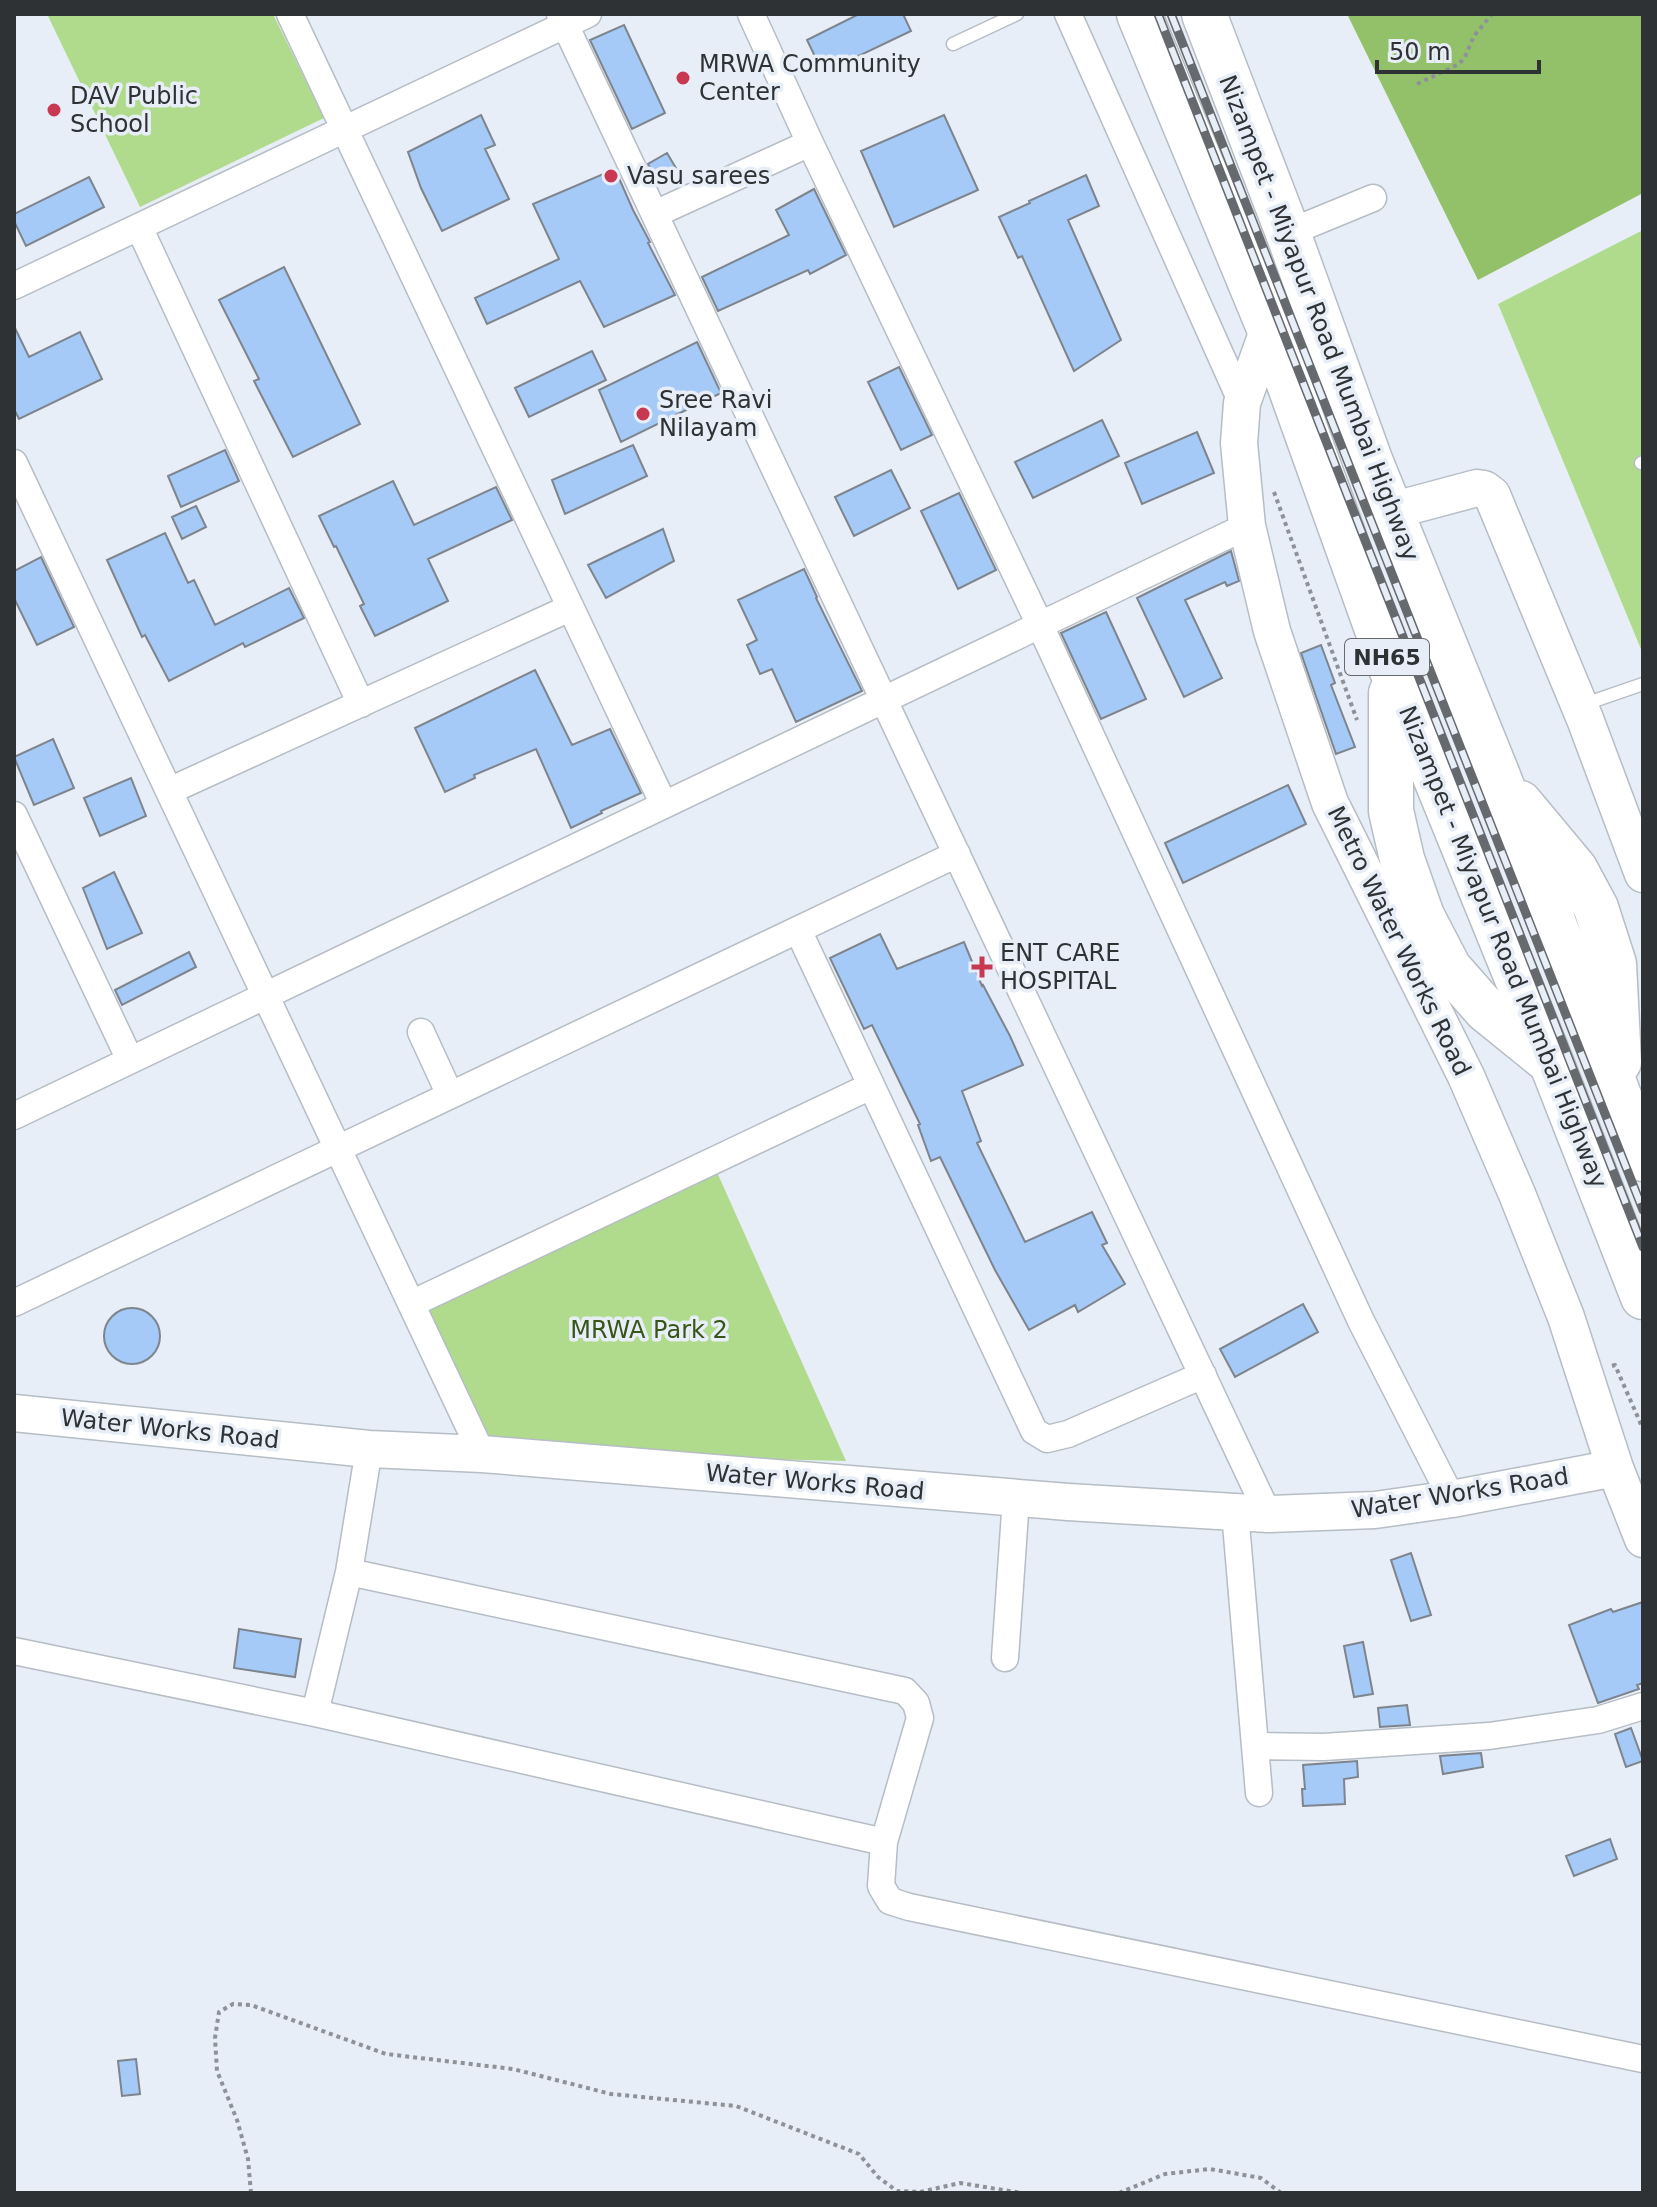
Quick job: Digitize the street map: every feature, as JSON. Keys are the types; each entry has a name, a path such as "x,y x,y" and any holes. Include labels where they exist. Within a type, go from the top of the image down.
{"highway":[{"name":"Nizampet - Miyapur Road Mumbai Highway","path":"1139,14 1269,328 1392,671 1643,1297"},
{"name":"Nizampet - Miyapur Road Mumbai Highway","path":"1204,14 1365,446 1498,776 1575,869 1596,908 1614,964 1621,1101 1643,1159"},
{"path":"1392,671 1391,811 1402,859 1422,916 1449,968 1486,1010 1551,1062"}],"street":[{"path":"290,14 664,805"},
{"path":"751,14 1040,625 1361,1321 1452,1499"},
{"path":"1068,14 1242,403"},
{"path":"14,286 571,18 655,214 1203,1375 1252,1513 1255,1746 1259,1793"},
{"path":"655,214 810,143"},
{"path":"1288,233 1373,198"},
{"path":"139,227 361,704"},
{"name":"Metro Water Works Road","path":"1269,328 1242,403 1239,443 1247,526 1272,631 1330,803 1466,1076 1517,1194 1566,1317 1615,1468 1643,1539"},
{"path":"15,467 482,1454"},
{"path":"1391,511 1477,488 1492,495 1579,706 1643,874"},
{"path":"14,1116 1247,526"},
{"path":"169,791 570,608"},
{"path":"14,815 130,1060"},
{"path":"14,1303 957,854"},
{"path":"798,930 1034,1431 1047,1439 1068,1434 1203,1375"},
{"path":"421,1032 450,1095"},
{"path":"411,1304 871,1086"},
{"name":"Water Works Road","path":"14,1413 369,1449 482,1454 1016,1498 1252,1513 1375,1510 1452,1499 1615,1468"},
{"path":"315,1713 349,1572 369,1449"},
{"path":"1005,1658 1016,1498"},
{"path":"349,1572 905,1691 916,1703 920,1718 884,1842 881,1886 890,1901 1643,2059"},
{"path":"14,1651 315,1713 884,1842"},
{"path":"1255,1746 1324,1747 1489,1736 1598,1720 1643,1706"}],"lane":[{"path":"953,44 1017,14"},
{"path":"1579,706 1643,684"}],"path":[{"path":"1417,84 1459,64 1474,36 1492,14"},
{"path":"1615,1365 1643,1429"},
{"path":"251,2193 248,2159 237,2120 217,2071 215,2038 219,2012 233,2004 251,2005 386,2054 513,2069 611,2094 736,2106 859,2154 878,2177 897,2191 920,2192 960,2183 1022,2193"},
{"path":"1119,2193 1165,2174 1210,2169 1261,2178 1281,2193"}],"green space":[{"path":"47,14 273,14 324,118 140,207"},
{"path":"1347,14 1643,14 1643,193 1478,280"},
{"path":"1643,230 1643,654 1498,304"},
{"name":"MRWA Park 2","path":"712,1161 846,1461 488,1453 424,1297"}],"building":[{"path":"859,14 903,14 911,31 823,73 807,40"},
{"path":"624,25 665,113 632,129 590,40"},
{"path":"481,115 495,145 485,149 509,199 442,231 408,152"},
{"path":"944,115 978,190 894,227 861,151"},
{"path":"667,153 676,168 656,179 648,164"},
{"path":"615,169 675,295 604,327 580,281 487,324 475,298 559,259 533,204"},
{"path":"1086,175 1099,206 1068,220 1121,340 1074,371 1022,256 1018,258 999,217"},
{"path":"89,177 104,207 26,246 14,221 14,214"},
{"path":"814,189 846,255 810,274 808,270 718,311 702,277 789,235 776,210"},
{"path":"284,267 360,424 293,457 254,381 259,379 219,300"},
{"path":"14,326 29,357 80,332 102,379 19,419 14,409"},
{"name":"Sree Ravi Nilayam","path":"697,342 721,393 621,442 599,390"},
{"path":"592,351 606,380 529,417 515,388"},
{"path":"899,367 932,435 901,450 868,382"},
{"path":"1102,420 1119,456 1033,498 1015,462"},
{"path":"1197,432 1214,473 1142,504 1125,463"},
{"path":"633,445 647,476 565,514 552,480"},
{"path":"225,450 239,481 181,507 168,476"},
{"path":"891,470 910,508 854,536 835,497"},
{"path":"393,481 414,525 496,487 512,520 428,559 448,601 375,636 360,606 364,604 319,516"},
{"path":"959,493 996,570 958,589 921,511"},
{"path":"196,506 206,527 182,539 172,517"},
{"path":"663,529 674,561 606,598 588,565"},
{"path":"165,533 188,583 194,580 215,625 289,588 304,618 245,647 243,643 169,681 145,635 142,637 107,560"},
{"path":"1231,551 1239,581 1227,586 1225,582 1185,600 1222,678 1184,697 1137,598"},
{"path":"41,557 74,627 37,645 14,598 14,571"},
{"path":"804,569 862,691 796,722 772,669 760,674 747,645 757,640 738,600"},
{"path":"1106,612 1146,699 1101,719 1061,633"},
{"path":"1321,645 1335,683 1331,685 1355,747 1336,754 1301,653"},
{"path":"535,670 572,745 610,729 641,793 571,828 536,749 474,775 475,778 445,792 415,728"},
{"path":"53,739 74,788 34,805 14,757"},
{"path":"131,778 146,816 100,836 84,798"},
{"path":"1288,785 1306,824 1183,883 1165,843"},
{"path":"114,872 142,933 107,949 83,888"},
{"path":"880,934 897,969 964,942 982,986 1023,1065 962,1091 981,1141 977,1143 1025,1242 1092,1212 1107,1243 1102,1245 1125,1284 1078,1312 1075,1305 1029,1330 995,1270 940,1157 931,1161 920,1124 872,1025 864,1029 830,958"},
{"path":"189,952 196,967 122,1005 115,990"},
{"path":"1303,1304 1318,1332 1235,1377 1220,1349"},
{"path":"132,1308 152,1316 160,1336 152,1356 132,1364 112,1356 104,1336 112,1316"},
{"path":"1411,1553 1431,1615 1411,1621 1391,1560"},
{"path":"1643,1602 1643,1683 1637,1685 1639,1689 1598,1703 1569,1625 1611,1609 1613,1612"},
{"path":"239,1629 301,1639 295,1677 234,1668"},
{"path":"1363,1642 1373,1694 1354,1697 1344,1646"},
{"path":"1407,1705 1410,1725 1380,1727 1378,1708"},
{"path":"1631,1728 1643,1761 1626,1767 1615,1734"},
{"path":"1481,1753 1483,1767 1443,1774 1440,1756"},
{"path":"1357,1761 1358,1777 1344,1779 1345,1804 1303,1806 1303,1765"},
{"path":"1610,1839 1617,1859 1574,1876 1566,1856"},
{"path":"136,2059 140,2094 122,2096 118,2061"}],"railway":[{"path":"1158,14 1643,1247"},
{"path":"1171,14 1643,1210"}],"place":[{"name":"MRWA Community Center","path":"683,78"},
{"name":"DAV Public School","path":"54,110"},
{"name":"Vasu sarees","path":"611,176"},
{"name":"Sree Ravi Nilayam","path":"643,414"},
{"name":"ENT CARE HOSPITAL","path":"982,967"}]}
